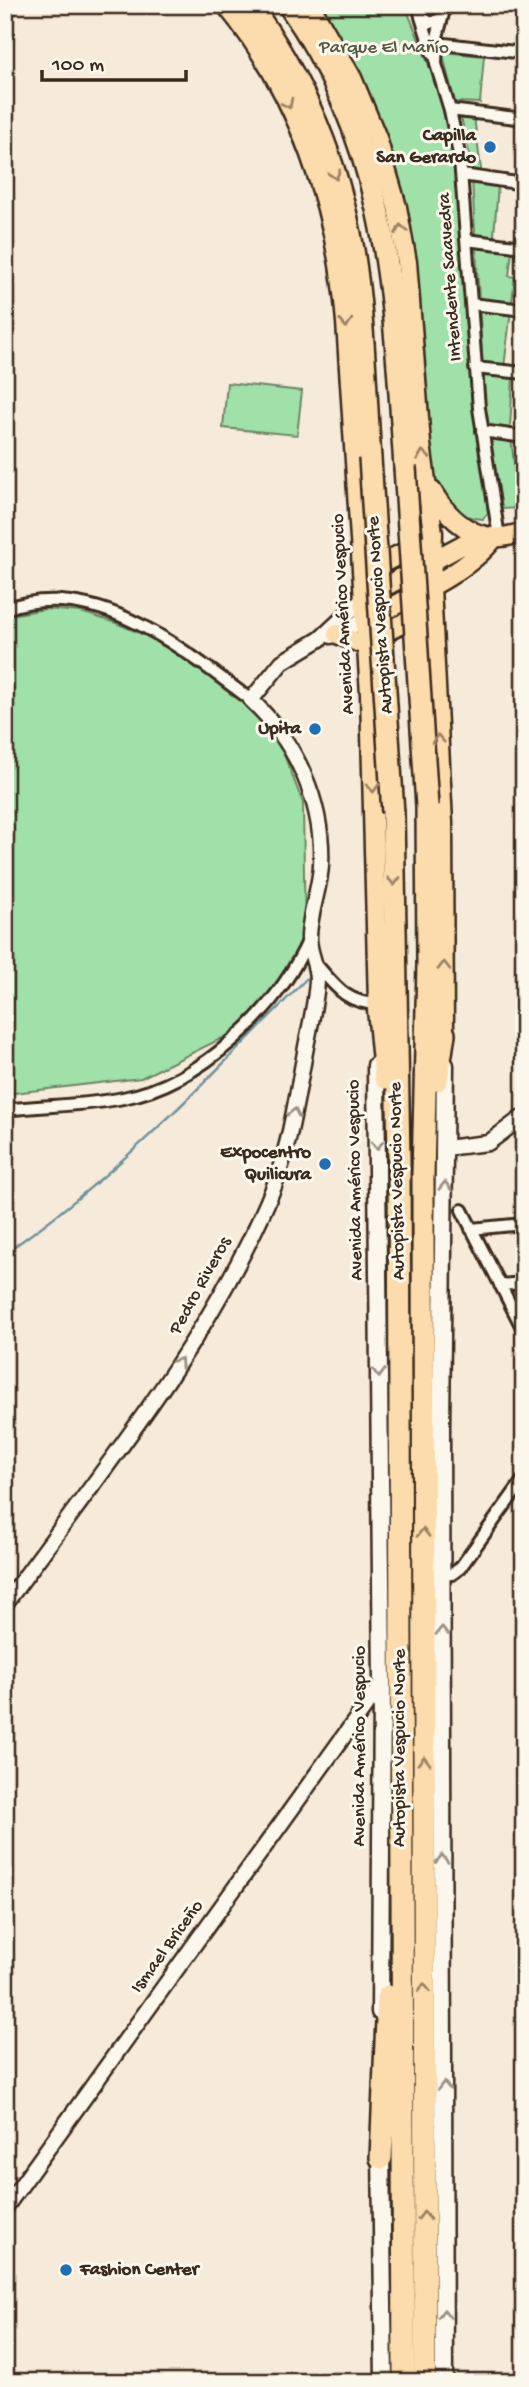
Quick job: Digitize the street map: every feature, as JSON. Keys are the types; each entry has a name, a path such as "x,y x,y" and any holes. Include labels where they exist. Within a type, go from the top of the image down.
{"highway":[{"name":"Autopista Vespucio Norte","path":"250,5 300,88 316,122 338,186 355,266 393,813 399,1161 404,2382"},
{"name":"Autopista Vespucio Norte","path":"289,5 319,52 342,97 373,184 383,233 393,303 427,806 428,964 423,1176 425,2382"},
{"path":"378,1004 386,1089 399,1161"},
{"path":"423,1176 444,1034"},
{"path":"381,2158 389,1989 400,1883"}],"main road":[{"name":"Avenida Américo Vespucio","path":"226,5 260,53 290,109 314,166 332,227 346,313 372,740 378,1004 376,1054 382,1684 380,1961 384,2382"},
{"path":"310,5 342,58 361,97 397,207 410,289 421,444 433,533 432,620 443,823 445,1148 441,1575 444,2382"},
{"path":"427,482 440,505 452,519 492,537"},
{"path":"362,570 379,565 418,545 433,533"},
{"path":"364,598 432,561 492,537 524,533"},
{"path":"365,620 431,587 483,552 492,537"},
{"path":"328,637 367,646 403,624 415,620 432,620"}],"street":[{"path":"419,10 431,23 445,9"},
{"name":"Intendente Saavedra","path":"445,9 436,43 436,64 450,110 461,176 475,368 492,537"},
{"path":"419,10 436,64"},
{"path":"436,43 524,53"},
{"path":"450,110 524,119"},
{"path":"461,176 524,184"},
{"path":"466,240 524,247"},
{"path":"471,304 524,310"},
{"path":"475,368 524,373"},
{"path":"482,431 524,437"},
{"path":"328,637 364,598"},
{"path":"5,609 34,601 56,601 113,613 180,648 251,700 288,742 315,808 320,835 321,865 309,939 297,966 268,1003 231,1040 186,1075 163,1087 122,1098 5,1110"},
{"path":"251,700 282,662 365,620"},
{"name":"Pedro Riveros","path":"5,1604 141,1419 196,1337 269,1201 284,1158 295,1111 317,981 316,964 309,939"},
{"path":"316,964 349,998 367,1004 378,1004"},
{"path":"445,1148 488,1143 524,1116"},
{"path":"462,1210 524,1331"},
{"path":"471,1229 524,1224"},
{"path":"500,1285 524,1283"},
{"path":"441,1575 452,1574 460,1568 524,1479"},
{"name":"Ismael Briceño","path":"5,2208 382,1684"},
{"path":"363,1709 382,1716"}],"green space":[{"name":"Parque El Mañío","path":"314,5 405,5 438,88 451,145 456,187 471,383 487,499 488,513 483,519 459,512 432,479 397,182"},
{"path":"442,52 484,56 480,103 455,102"},
{"path":"461,117 474,117 483,184 498,186 493,247 512,250 509,276 515,277 503,376 513,377 510,428 519,508 502,509 485,405 471,162"},
{"path":"227,383 302,391 297,435 223,428"},
{"path":"45,609 81,612 154,639 240,701 277,737 303,803 305,944 243,1028 141,1078 5,1096 5,616"}],"waterway":[{"path":"5,1253 47,1223 126,1157 310,975"}],"place":[{"name":"Capilla San Gerardo","path":"490,147"},
{"name":"Upita","path":"315,729"},
{"name":"Expocentro Quilicura","path":"325,1164"},
{"name":"Fashion Center","path":"66,2270"}]}
